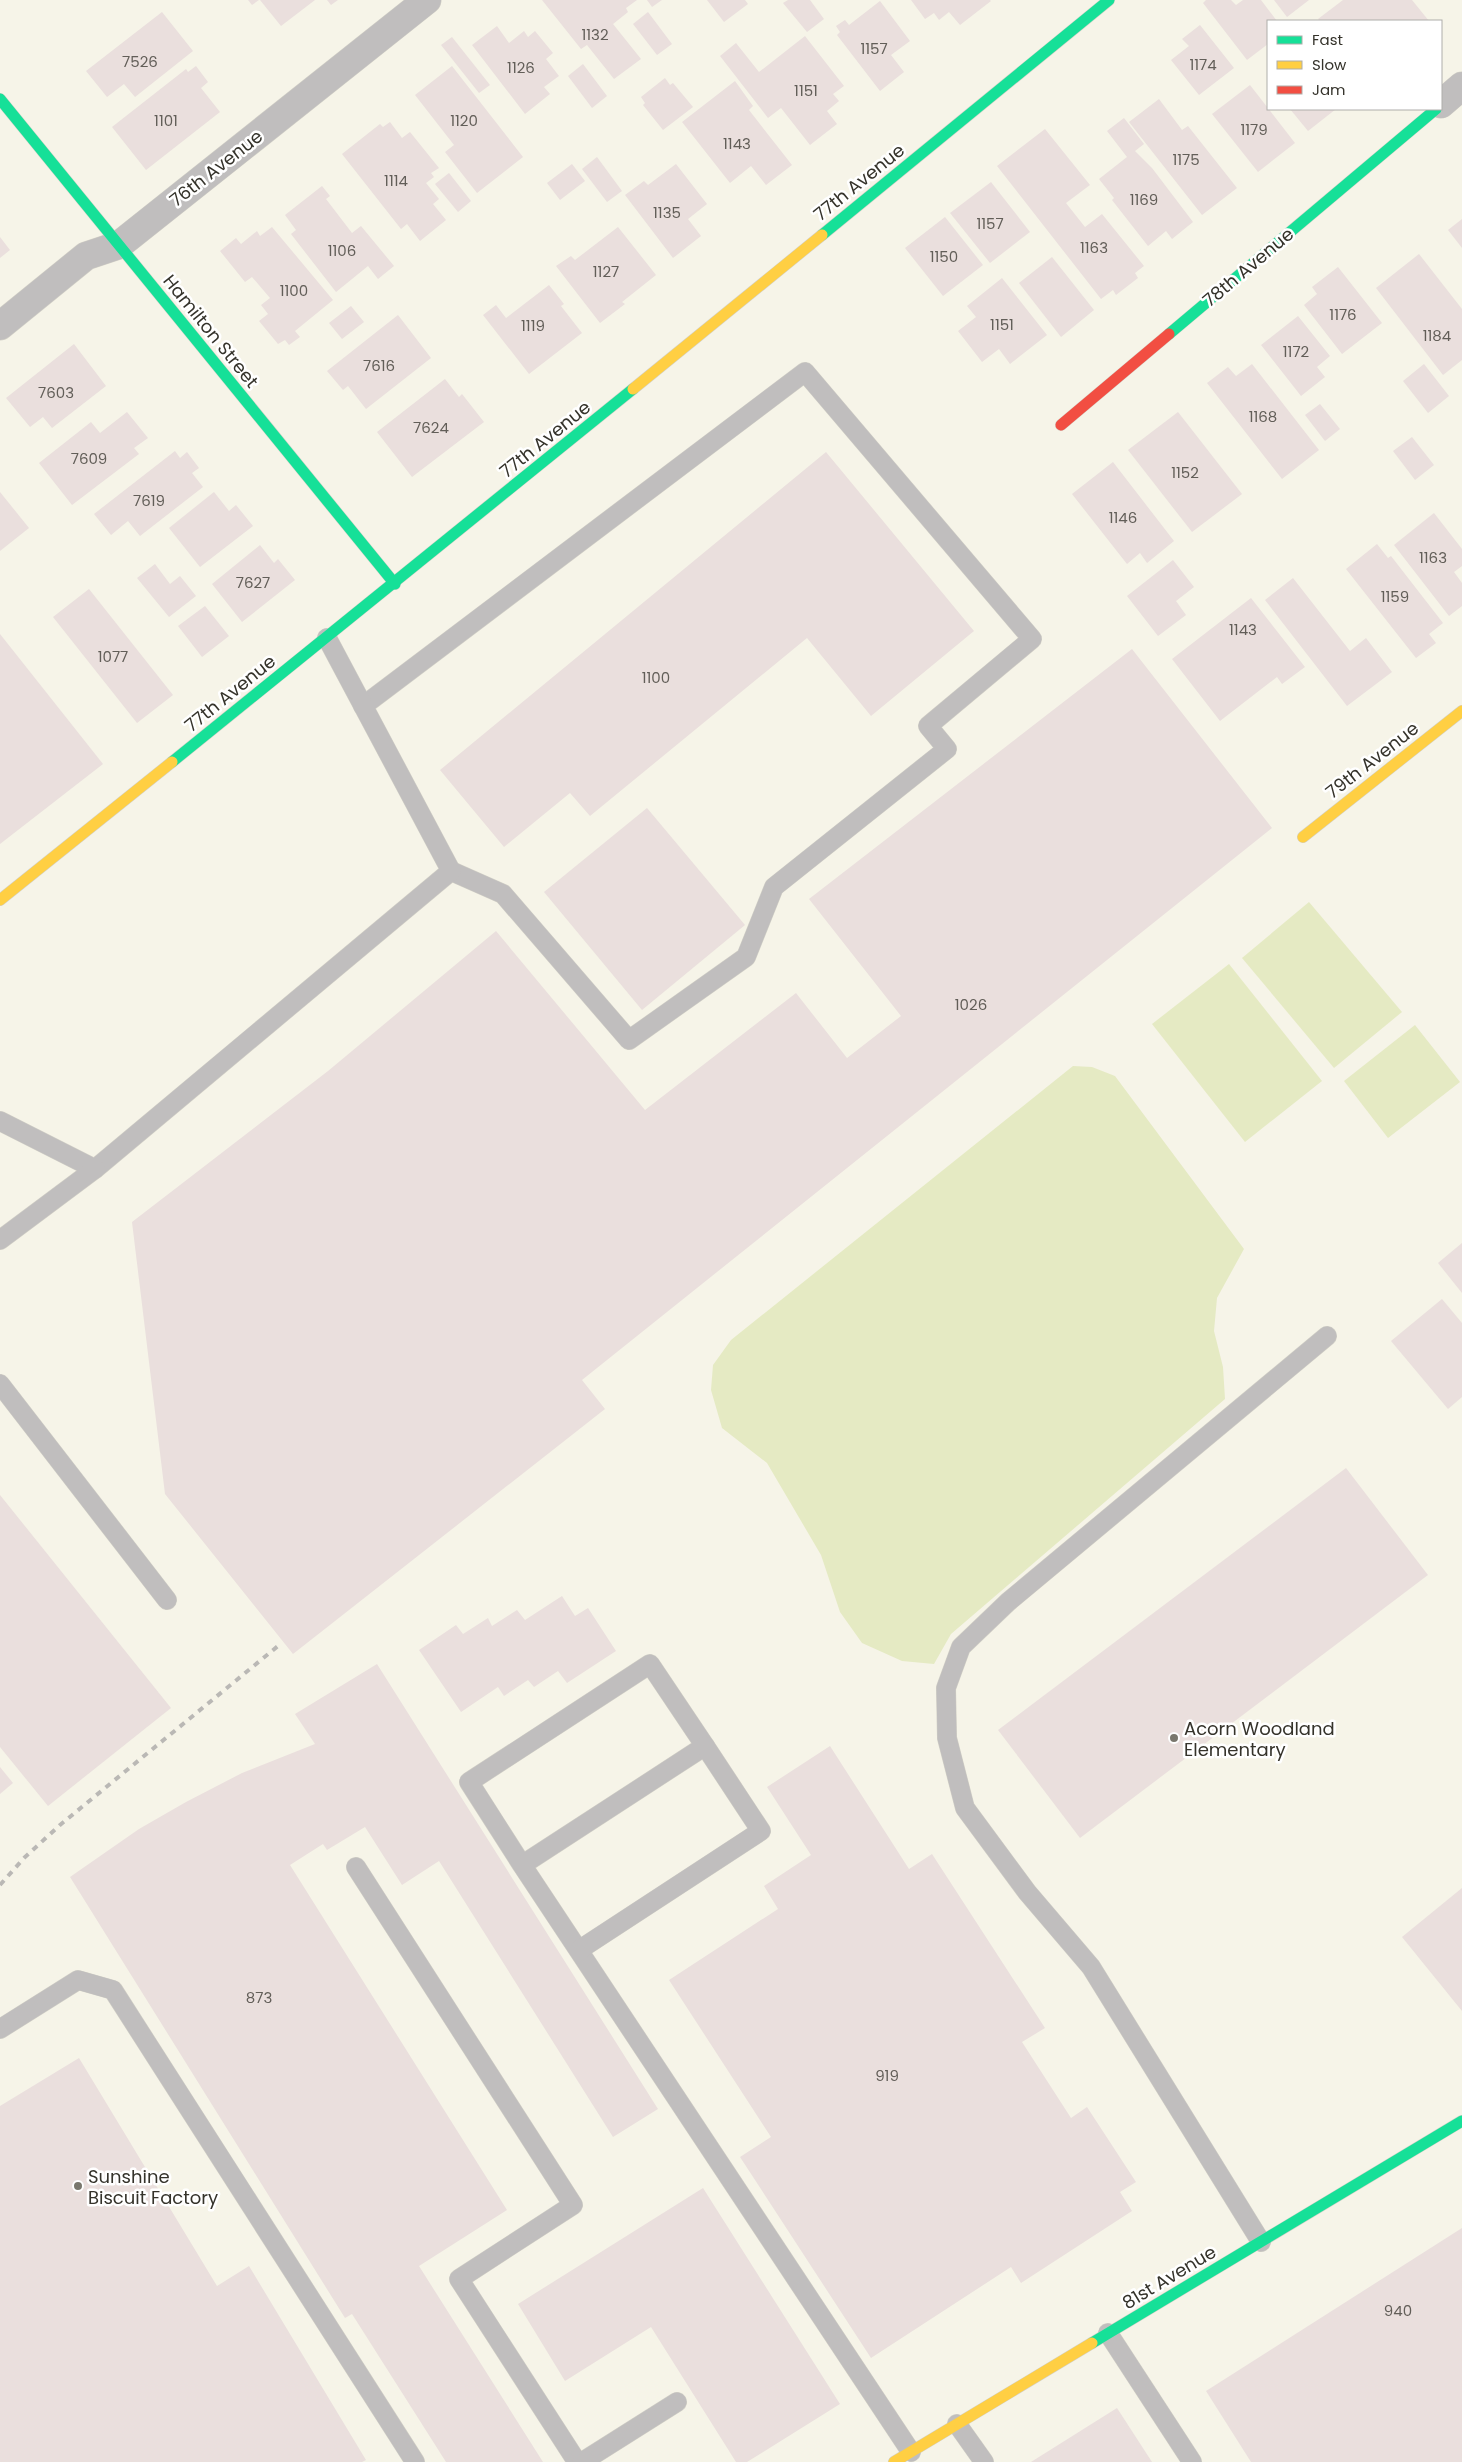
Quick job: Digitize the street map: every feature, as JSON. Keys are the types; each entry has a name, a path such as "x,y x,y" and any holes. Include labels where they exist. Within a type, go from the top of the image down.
{"street":[{"name":"76th Avenue","path":"0,326 86,256 119,245 427,0"},
{"name":"77th Avenue","path":"0,900 395,584 1109,0"},
{"path":"1442,103 1462,86"},
{"name":"Hamilton Street","path":"0,99 395,584"},
{"name":"78th Avenue","path":"1061,425 1435,110"},
{"name":"79th Avenue","path":"1303,837 1459,719"},
{"name":"81st Avenue","path":"894,2462 1462,2121"}],"lane":[{"path":"327,638 450,871 503,894 629,1040 746,957 774,887 947,749 928,726 1032,639 806,372 363,706"},
{"path":"0,1240 94,1169 450,871"},
{"path":"0,1121 94,1169"},
{"path":"1261,2242 1091,1967 1027,1892 966,1808 947,1738 946,1688 961,1647 1008,1602 1327,1336"},
{"path":"0,1384 167,1600"},
{"path":"579,1950 761,1832 650,1664 469,1782 522,1865 911,2452"},
{"path":"522,1865 704,1746"},
{"path":"356,1867 573,2205 459,2278 577,2462"},
{"path":"0,2029 78,1980 113,1990 415,2462"},
{"path":"1108,2333 1192,2462"},
{"path":"582,2462 677,2402"},
{"path":"957,2424 984,2462"}],"green space":[{"path":"1309,902 1402,1012 1334,1068 1242,958"},
{"path":"1229,964 1322,1081 1245,1142 1152,1024"},
{"path":"1415,1025 1460,1082 1388,1138 1344,1081"},
{"path":"1073,1066 1092,1067 1115,1076 1244,1249 1217,1298 1214,1331 1223,1367 1225,1399 951,1634 934,1664 902,1661 862,1643 840,1612 821,1555 767,1463 722,1428 711,1390 713,1365 731,1340"}],"building":[{"path":"248,0 259,0 252,5"},
{"path":"260,0 315,0 281,26"},
{"path":"327,0 338,0 331,5"},
{"path":"542,0 637,0 626,8 628,12 613,24 641,59 614,79 587,45 581,49"},
{"path":"647,0 662,0 652,7"},
{"path":"707,0 745,0 748,4 724,22"},
{"path":"788,0 810,0 824,19 807,32 783,3"},
{"path":"911,0 991,1 960,25 949,12 939,20 934,13 925,19"},
{"path":"1206,0 1231,0 1236,5 1243,0 1261,0 1276,20 1267,20 1267,45 1247,60 1203,3"},
{"path":"1274,0 1309,0 1287,17"},
{"path":"1343,0 1412,0 1428,20 1319,20"},
{"path":"880,1 910,41 891,55 904,72 880,91 837,35 840,32 836,26 845,20 849,25"},
{"path":"162,12 193,51 135,97 124,84 107,97 86,71"},
{"path":"648,12 672,44 657,55 633,24"},
{"path":"1200,25 1234,68 1199,95 1171,60 1189,46 1182,39"},
{"path":"497,26 509,43 524,31 528,37 535,31 553,53 546,59 559,76 544,87 550,94 525,114 472,45"},
{"path":"805,36 844,86 833,94 839,101 827,111 837,124 810,145 781,108 768,118 720,56 736,43 759,72"},
{"path":"452,37 490,85 479,93 441,45"},
{"path":"583,64 607,96 592,108 568,76"},
{"path":"196,66 208,82 201,88 220,112 146,170 112,127 186,69 188,72"},
{"path":"452,66 523,157 477,193 445,152 454,145 415,95"},
{"path":"665,78 670,85 673,83 693,107 663,130 643,105 645,103 641,97"},
{"path":"735,81 753,106 749,110 792,165 766,185 751,166 730,183 682,122"},
{"path":"1250,85 1267,107 1267,110 1269,110 1295,143 1258,172 1212,114"},
{"path":"1159,99 1182,130 1188,126 1237,188 1202,215 1129,122"},
{"path":"1291,110 1335,110 1308,131"},
{"path":"1124,118 1144,144 1135,151 1152,168 1193,222 1172,239 1166,231 1148,246 1112,200 1114,198 1099,179 1127,157 1107,131"},
{"path":"390,122 402,138 410,132 439,168 431,173 434,177 426,183 439,199 433,204 446,220 420,241 407,224 401,229 342,154 380,124 383,127"},
{"path":"1045,129 1090,185 1066,203 1085,227 1102,214 1144,266 1135,273 1138,278 1116,295 1113,290 1101,299 997,166"},
{"path":"597,157 622,191 607,202 582,169"},
{"path":"572,164 585,181 560,200 547,183"},
{"path":"676,164 707,204 688,219 701,236 673,258 625,195 644,181 648,185"},
{"path":"449,173 471,201 458,212 435,184"},
{"path":"991,182 1030,232 990,263 950,213"},
{"path":"322,186 330,196 326,199 352,233 361,226 394,266 378,279 368,266 336,292 291,234 296,230 285,215"},
{"path":"945,217 983,265 943,296 905,248"},
{"path":"1462,219 1462,248 1448,230"},
{"path":"272,227 333,300 295,331 300,337 289,345 285,340 278,344 259,321 268,314 261,305 270,298 252,277 245,282 220,251 236,238 241,244 257,231 260,236"},
{"path":"618,227 656,275 622,302 625,304 600,323 556,266 571,256 575,260"},
{"path":"0,237 10,250 0,258"},
{"path":"1419,254 1462,309 1462,360 1443,375 1376,288"},
{"path":"1052,257 1094,310 1061,337 1019,283"},
{"path":"1338,267 1382,323 1342,354 1304,305 1317,294 1312,287"},
{"path":"1002,278 1047,335 1010,364 999,349 982,362 958,331 976,317 967,306"},
{"path":"549,285 564,304 561,306 582,333 529,374 483,315 496,305 506,318"},
{"path":"351,306 364,322 342,339 329,323"},
{"path":"398,315 431,358 366,409 348,386 343,390 327,371"},
{"path":"1298,316 1330,356 1317,367 1325,377 1301,396 1261,345"},
{"path":"74,344 106,386 52,428 43,417 30,427 6,398"},
{"path":"1252,364 1319,450 1282,479 1207,383 1228,367 1236,376"},
{"path":"1424,364 1449,396 1428,413 1403,381"},
{"path":"445,379 459,397 462,394 484,422 412,477 377,432"},
{"path":"1320,404 1340,429 1325,441 1305,415"},
{"path":"127,412 148,438 134,448 139,454 72,505 39,463 91,422 100,433"},
{"path":"1178,412 1242,494 1192,532 1128,450"},
{"path":"1412,437 1434,465 1415,480 1393,451"},
{"path":"175,451 180,458 187,452 199,468 192,473 203,487 140,536 128,521 111,535 94,514"},
{"path":"826,452 974,631 871,716 807,638 590,816 570,793 504,847 440,770"},
{"path":"1113,462 1174,541 1147,563 1140,553 1127,564 1072,494"},
{"path":"0,492 29,528 0,551"},
{"path":"214,492 229,511 236,505 253,526 200,567 169,528"},
{"path":"1434,513 1462,549 1462,566 1454,572 1462,583 1462,606 1449,616 1394,545"},
{"path":"1377,544 1388,558 1391,556 1443,623 1429,634 1436,643 1416,658 1346,569"},
{"path":"260,545 274,563 278,559 295,580 242,622 212,584"},
{"path":"1173,560 1194,587 1176,601 1186,615 1158,636 1127,596"},
{"path":"155,564 170,584 180,576 196,596 169,617 137,578"},
{"path":"1293,578 1350,651 1366,638 1392,672 1347,706 1265,600"},
{"path":"89,589 173,695 137,723 53,617"},
{"path":"1251,598 1305,667 1282,684 1277,677 1220,721 1172,659"},
{"path":"205,606 229,636 202,657 178,626"},
{"path":"0,634 103,764 0,844"},
{"path":"1132,649 1272,828 582,1380 605,1409 293,1654 165,1494 132,1222 328,1071 496,931 645,1110 796,993 847,1058 901,1016 809,899"},
{"path":"647,808 745,925 642,1010 544,892"},
{"path":"1462,1243 1462,1293 1438,1263"},
{"path":"1442,1299 1462,1323 1462,1397 1448,1409 1391,1341"},
{"path":"1346,1468 1428,1575 1080,1838 998,1730"},
{"path":"0,1495 171,1708 48,1806 0,1747"},
{"path":"562,1596 575,1616 588,1608 616,1651 567,1683 558,1671 534,1687 528,1680 504,1696 498,1687 461,1712 419,1650 456,1625 463,1634 488,1618 492,1626 517,1610 525,1620"},
{"path":"377,1664 658,2109 613,2137 439,1861 402,1885 365,1827 327,1850 323,1844 290,1865 507,2210 419,2266 543,2462 446,2462 352,2314 345,2318 70,1877 139,1829 186,1802 242,1773 315,1744 295,1714"},
{"path":"830,1746 909,1869 932,1854 1045,2028 1022,2042 1071,2118 1087,2107 1136,2182 1120,2192 1132,2211 1021,2283 1011,2267 871,2358 740,2157 771,2137 669,1980 778,1909 764,1886 811,1855 767,1787"},
{"path":"0,1767 13,1783 0,1794"},
{"path":"1462,1888 1462,2011 1402,1937"},
{"name":"Sunshine Biscuit Factory","path":"79,2058 217,2286 249,2266 366,2460 362,2462 0,2462 0,2106"},
{"path":"703,2188 840,2404 747,2462 736,2462 651,2327 565,2381 518,2304"},
{"path":"1462,2228 1462,2462 1251,2462 1206,2391"},
{"path":"1117,2408 1152,2462 1031,2462"}],"railway":[{"path":"0,1885 24,1858 60,1825 278,1646"}],"traffic: fast":[{"path":"822,235 1109,0"},
{"path":"0,99 395,584"},
{"path":"1169,334 1435,110"},
{"path":"172,762 633,389"},
{"path":"1092,2343 1462,2121"}],"traffic: slow":[{"path":"633,389 822,235"},
{"path":"1303,837 1462,711"},
{"path":"0,900 172,762"},
{"path":"894,2462 1092,2343"}],"traffic: jam":[{"path":"1061,425 1169,334"}],"place":[{"name":"Acorn Woodland Elementary","path":"1174,1738"},
{"name":"Sunshine Biscuit Factory","path":"78,2186"}]}
